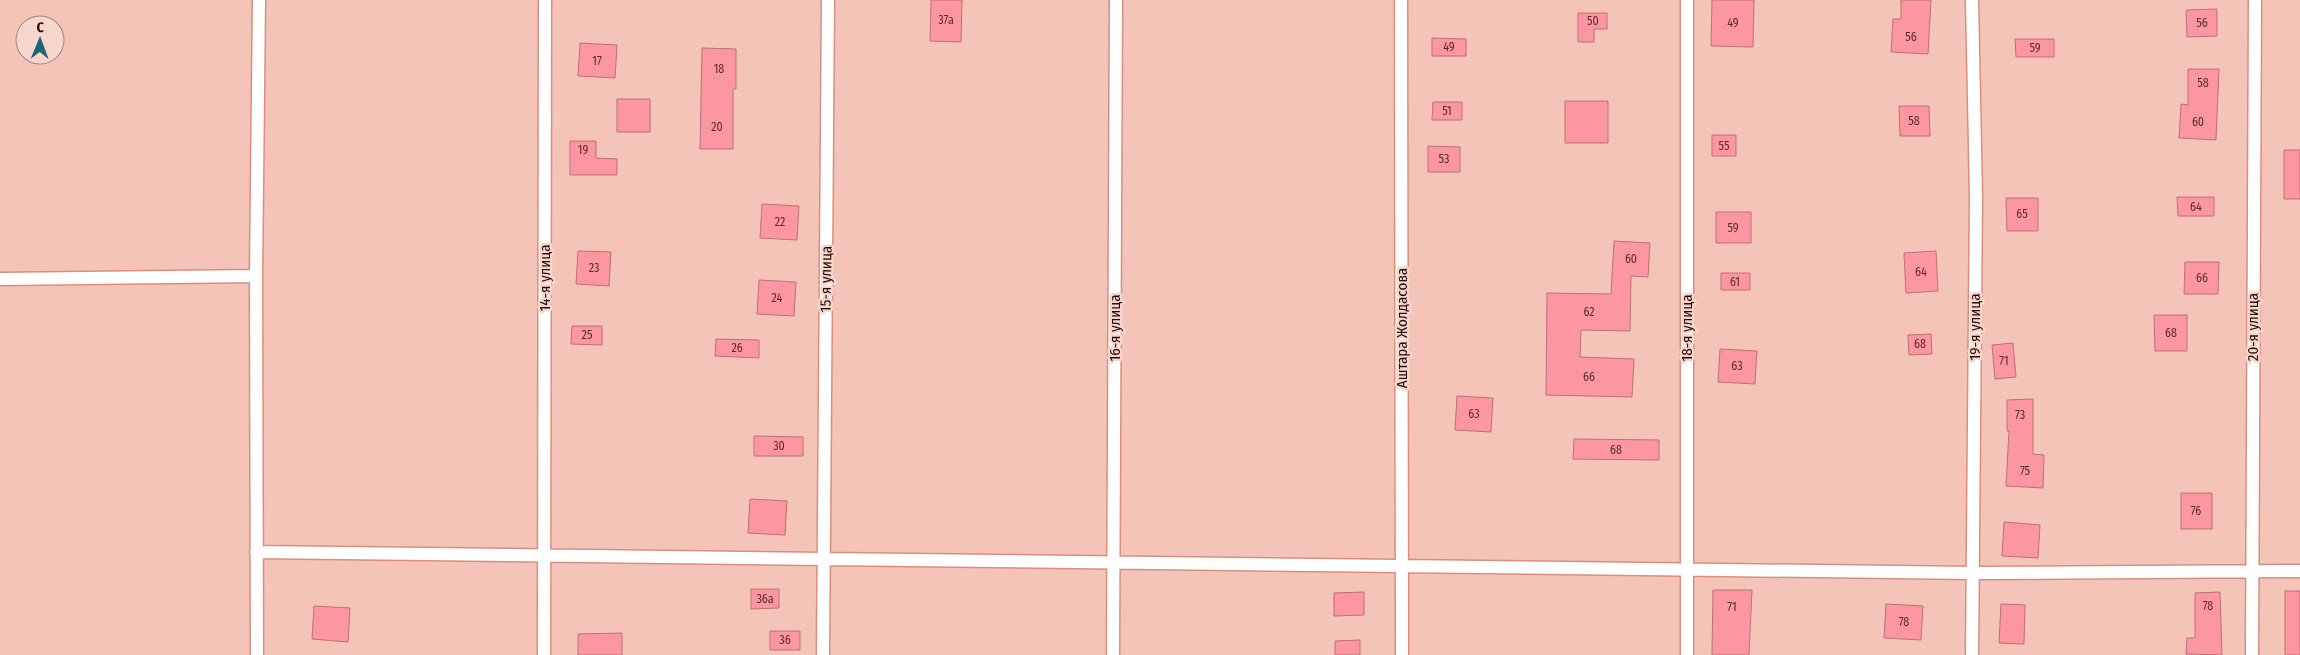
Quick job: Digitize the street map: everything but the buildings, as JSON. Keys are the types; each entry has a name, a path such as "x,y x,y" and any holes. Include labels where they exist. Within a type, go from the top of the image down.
{"street":[{"path":"256,655 256,276 259,0"},
{"name":"14-я улица","path":"544,655 545,0"},
{"name":"15-я улица","path":"823,655 828,0"},
{"name":"16-я улица","path":"1113,655 1116,0"},
{"name":"Аштара Жолдасова","path":"1401,0 1402,655"},
{"name":"18-я улица","path":"1687,0 1687,655"},
{"name":"19-я улица","path":"1972,0 1976,196 1972,655"},
{"name":"20-я улица","path":"2252,655 2255,0"},
{"path":"0,279 256,276"},
{"path":"256,552 823,557 1114,563 1688,568 1974,573 2300,571"}]}
